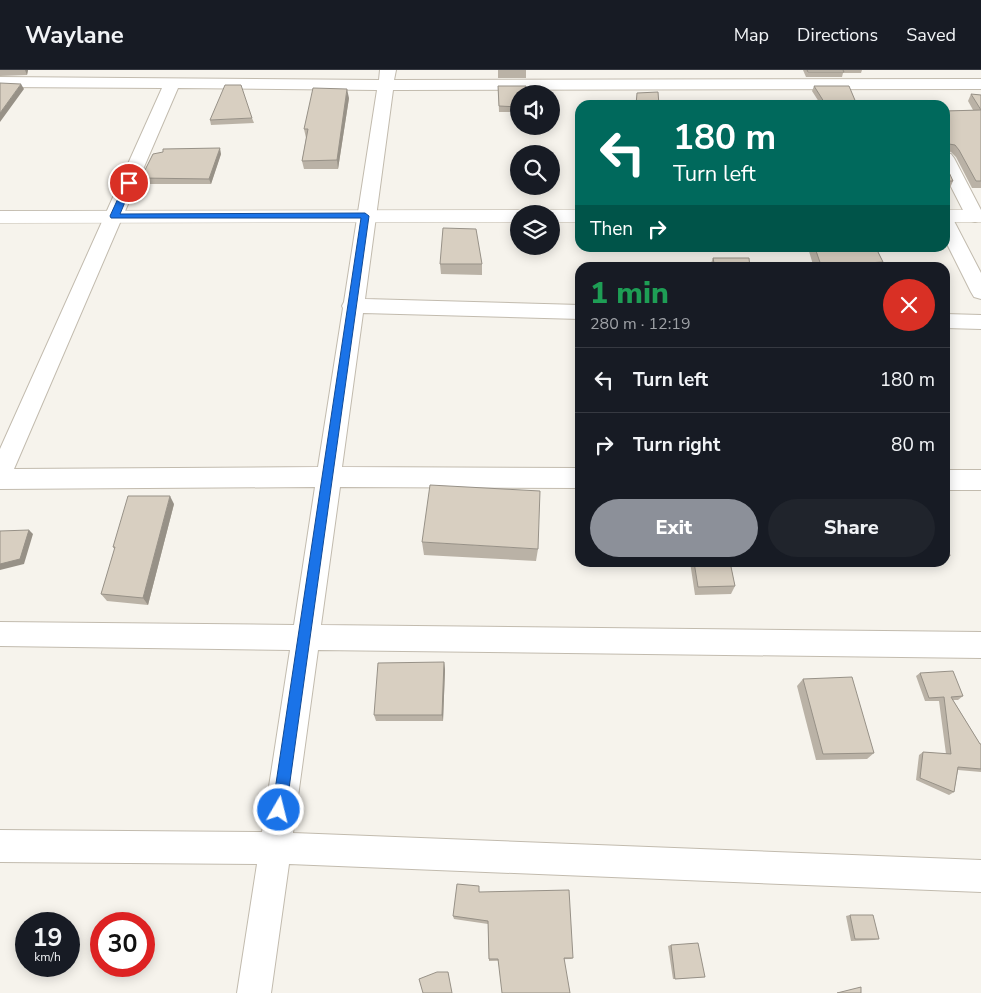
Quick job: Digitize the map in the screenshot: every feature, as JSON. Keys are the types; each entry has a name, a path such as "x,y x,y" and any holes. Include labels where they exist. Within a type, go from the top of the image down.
{"street":[{"path":"254,993 365,216 387,78"},
{"path":"0,82 172,84 387,78 981,84"},
{"path":"0,475 172,84"},
{"path":"950,167 978,216 950,216"},
{"path":"0,217 510,216"},
{"path":"560,216 575,216"},
{"path":"950,231 981,292"},
{"path":"352,306 575,312"},
{"path":"950,321 981,322"},
{"path":"0,479 575,478"},
{"path":"950,480 981,480"},
{"path":"0,634 981,645"},
{"path":"0,846 274,848 981,876"}],"building":[{"path":"807,70 843,70 844,72 808,72"},
{"path":"0,83 21,84 0,113"},
{"path":"225,85 241,85 252,118 210,120"},
{"path":"498,86 510,86 510,107 499,106"},
{"path":"814,86 849,86 855,100 823,100"},
{"path":"313,88 347,89 337,160 302,161 308,129 304,129"},
{"path":"658,92 659,100 636,100 637,93"},
{"path":"971,94 981,95 981,110"},
{"path":"981,110 981,181 976,181 959,150 955,145 950,144 950,111"},
{"path":"220,148 209,179 141,178 153,154 163,152 163,149"},
{"path":"443,228 476,229 482,264 440,264"},
{"path":"816,252 878,252 883,262 820,262"},
{"path":"713,258 749,258 749,262 714,262"},
{"path":"430,485 540,491 538,549 422,542"},
{"path":"128,496 170,496 143,598 101,594"},
{"path":"29,530 20,559 0,564 0,531"},
{"path":"695,567 731,567 735,586 698,587"},
{"path":"444,662 442,715 374,715 378,663"},
{"path":"953,671 963,696 951,697 981,744 981,769 958,767 954,792 920,778 923,752 951,754 944,697 929,698 920,673"},
{"path":"852,677 874,753 823,754 803,679"},
{"path":"457,884 479,886 479,892 569,890 573,958 564,958 570,993 502,993 498,959 489,959 488,921 453,916"},
{"path":"850,915 873,915 879,939 855,939"},
{"path":"698,943 705,977 675,979 671,945"},
{"path":"437,972 448,972 452,993 423,993 419,979"},
{"path":"861,987 861,993 837,993"}],"route":[{"path":"129,183 114,216 365,216 279,810"}]}
